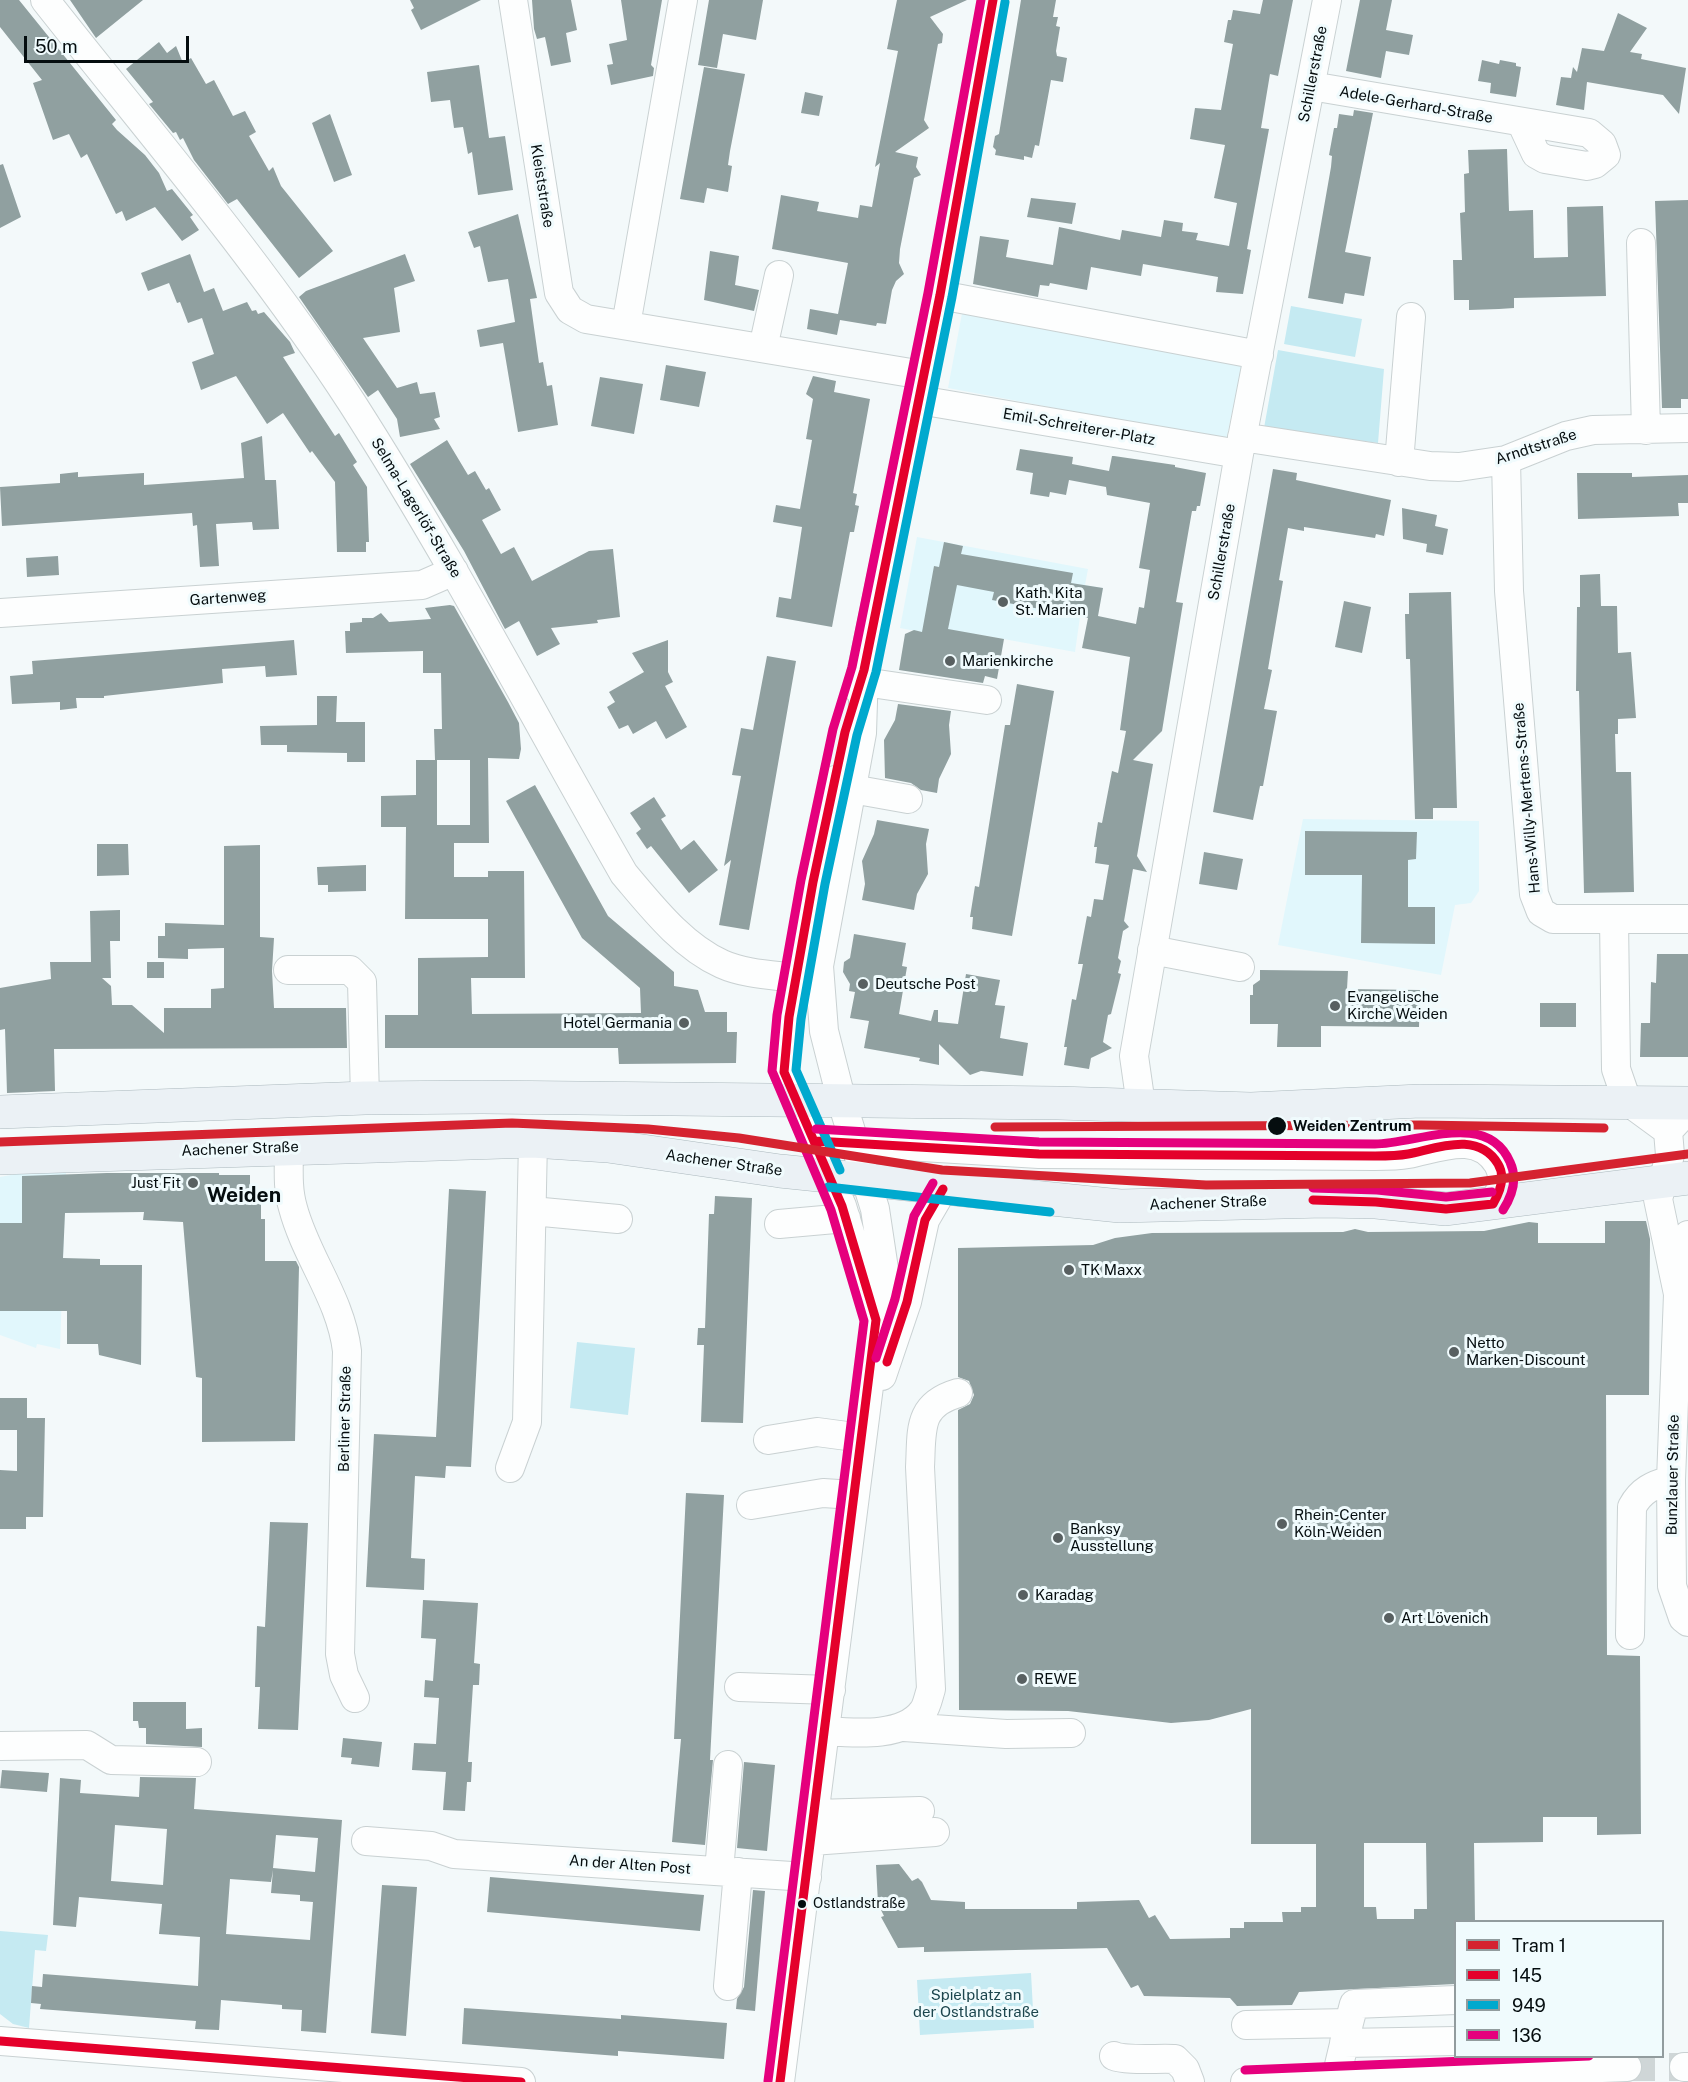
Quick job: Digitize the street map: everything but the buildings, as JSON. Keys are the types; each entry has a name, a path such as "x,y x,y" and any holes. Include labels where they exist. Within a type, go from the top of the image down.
{"main road":[{"path":"0,1112 365,1098 740,1098 842,1102 1141,1105 1251,1109 1414,1101 1688,1103"},
{"name":"Aachener Straße","path":"0,1158 533,1141 608,1146 747,1168 866,1178 943,1189 1120,1206 1324,1200 1376,1202 1446,1209 1493,1204 1677,1170"}],"street":[{"name":"Selma-Lagerlöf-Straße","path":"45,0 249,259 304,334 368,429 454,571 624,874 647,902 690,944 723,965 795,978"},
{"name":"Kleiststraße","path":"513,0 559,293 570,310 586,319 763,348 921,388"},
{"path":"626,325 683,0"},
{"path":"876,1320 846,1218 784,1072 795,978 845,732 864,676 940,295 993,0"},
{"name":"Schillerstraße","path":"1141,1105 1134,1056 1241,446 1327,0"},
{"name":"Adele-Gerhard-Straße","path":"1311,86 1522,124"},
{"path":"1641,243 1646,430"},
{"path":"763,348 779,275"},
{"path":"940,295 1259,356"},
{"path":"1399,462 1411,317"},
{"name":"Emil-Schreiterer-Platz","path":"921,388 1241,446"},
{"name":"Arndtstraße","path":"1241,446 1459,467 1506,460 1566,436 1593,430 1688,428"},
{"name":"Hans-Willy-Mertens-Straße","path":"1506,460 1509,591 1534,894 1541,912 1553,918 1688,920"},
{"name":"Gartenweg","path":"0,613 422,585 454,571"},
{"path":"864,676 987,700"},
{"path":"780,2082 884,1269 883,1251 866,1178 842,1102 824,1031 819,966 862,733 864,676"},
{"path":"852,789 908,799"},
{"path":"1614,919 1616,1069 1627,1101 1677,1170"},
{"path":"1152,950 1240,967"},
{"path":"288,970 350,970 362,982 365,1098"},
{"path":"1677,1170 1688,1110"},
{"path":"510,1468 527,1422 533,1141"},
{"path":"815,1141 1039,1154 1364,1156 1405,1154 1463,1143 1486,1149 1500,1168 1501,1189 1493,1204"},
{"name":"Berliner Straße","path":"289,1147 289,1183 293,1208 344,1325 346,1363 340,1654 344,1675 355,1698"},
{"name":"Bunzlauer Straße","path":"1677,1170 1658,1199 1678,1294"},
{"path":"862,1438 906,1302 925,1220 943,1189"},
{"path":"532,1211 618,1219"},
{"path":"779,1224 846,1218"},
{"name":"Bunzlauer Straße","path":"1685,1620 1672,1586 1671,1480 1678,1294 1687,1258 1688,1234"},
{"path":"904,1727 923,1711 931,1689 920,1467 922,1430 929,1408 940,1398 958,1393"},
{"path":"768,1440 817,1432 862,1438"},
{"path":"1630,1635 1632,1507 1638,1496 1651,1486 1671,1480"},
{"path":"751,1505 823,1493 854,1495"},
{"path":"740,1687 831,1690"},
{"path":"824,1731 851,1732 904,1727 1006,1734 1071,1733"},
{"path":"0,1746 87,1745 111,1760 197,1762"},
{"path":"728,1766 728,1986"},
{"path":"813,1827 928,1821"},
{"name":"An der Alten Post","path":"366,1841 431,1846 454,1854 807,1877"},
{"path":"1335,2080 1354,2004 1454,2000"},
{"path":"1246,2025 1454,2041"},
{"path":"0,2041 333,2075 521,2082"},
{"path":"1114,2056 1122,2059 1147,2057 1175,2059 1185,2069 1190,2082"},
{"path":"1245,2082 1627,2067"}],"shaded area":[{"path":"963,308 1244,358 1226,440 948,388"},
{"name":"Kath. Kita St. Marien","path":"917,537 1088,569 1085,585 1103,588 1097,618 1080,617 1075,652 976,634 936,635 900,628"},
{"path":"1303,819 1479,821 1479,891 1471,903 1455,905 1441,975 1278,945"},
{"path":"22,1173 66,1173 60,1349 37,1344 36,1348 0,1335 0,1177"}],"green space":[{"path":"1291,306 1362,319 1355,357 1284,344"},
{"path":"1278,350 1384,369 1378,443 1264,428"},
{"path":"577,1342 635,1348 628,1415 570,1408"},
{"path":"0,1931 48,1935 46,1951 35,1950 29,2028 13,2024 0,2014"},
{"name":"Spielplatz an der Ostlandstraße","path":"1031,1973 1034,2028 920,2035 917,1980"}],"tunnel":[{"path":"1627,2067 1684,2067"}],"tram line":[{"name":"1","path":"0,1142 512,1123 648,1129 739,1138 942,1170 1206,1185 1470,1183 1688,1154"},
{"name":"1","path":"995,1127 1421,1125 1604,1128"}],"transit line":[{"name":"136","path":"768,2081 864,1321 831,1210 772,1071 777,1015 801,880 833,729 852,667 928,293 981,0"},
{"name":"145","path":"780,2082 876,1320 842,1206 784,1072 789,1017 813,882 845,732 864,670 940,295 993,0"},
{"name":"949","path":"840,1170 796,1070 801,1019 825,884 857,735 876,672 952,297 1005,2"},
{"name":"136","path":"816,1129 1039,1142 1375,1144 1450,1133 1468,1133 1485,1137 1499,1146 1510,1162 1514,1181 1503,1210"},
{"name":"145","path":"815,1141 1039,1154 1375,1156 1408,1154 1457,1144 1469,1145 1490,1154 1498,1164 1502,1174 1501,1184 1493,1204"},
{"name":"136","path":"876,1358 895,1299 914,1216 933,1183"},
{"name":"949","path":"828,1187 1050,1212"},
{"name":"136","path":"1313,1188 1377,1190 1446,1197 1492,1192"},
{"name":"145","path":"887,1362 907,1302 925,1220 943,1189"},
{"name":"145","path":"1313,1200 1376,1202 1446,1209 1493,1204"},
{"name":"145","path":"0,2041 521,2082"},
{"name":"136","path":"1245,2070 1540,2058"}],"place":[{"name":"Kath. Kita St. Marien","path":"1003,602"},
{"name":"Marienkirche","path":"950,661"},
{"name":"Deutsche Post","path":"863,984"},
{"name":"Evangelische Kirche Weiden","path":"1335,1006"},
{"name":"Hotel Germania","path":"684,1023"},
{"name":"Weiden Zentrum","path":"1277,1126"},
{"name":"Just Fit","path":"193,1183"},
{"name":"TK Maxx","path":"1069,1270"},
{"name":"Netto Marken-Discount","path":"1454,1352"},
{"name":"Rhein-Center Köln-Weiden","path":"1282,1524"},
{"name":"Banksy Ausstellung","path":"1058,1538"},
{"name":"Karadag","path":"1023,1595"},
{"name":"Art Lövenich","path":"1389,1618"},
{"name":"REWE","path":"1022,1679"},
{"name":"Ostlandstraße","path":"802,1904"}],"district":[{"name":"Weiden","path":"244,1196"}]}
